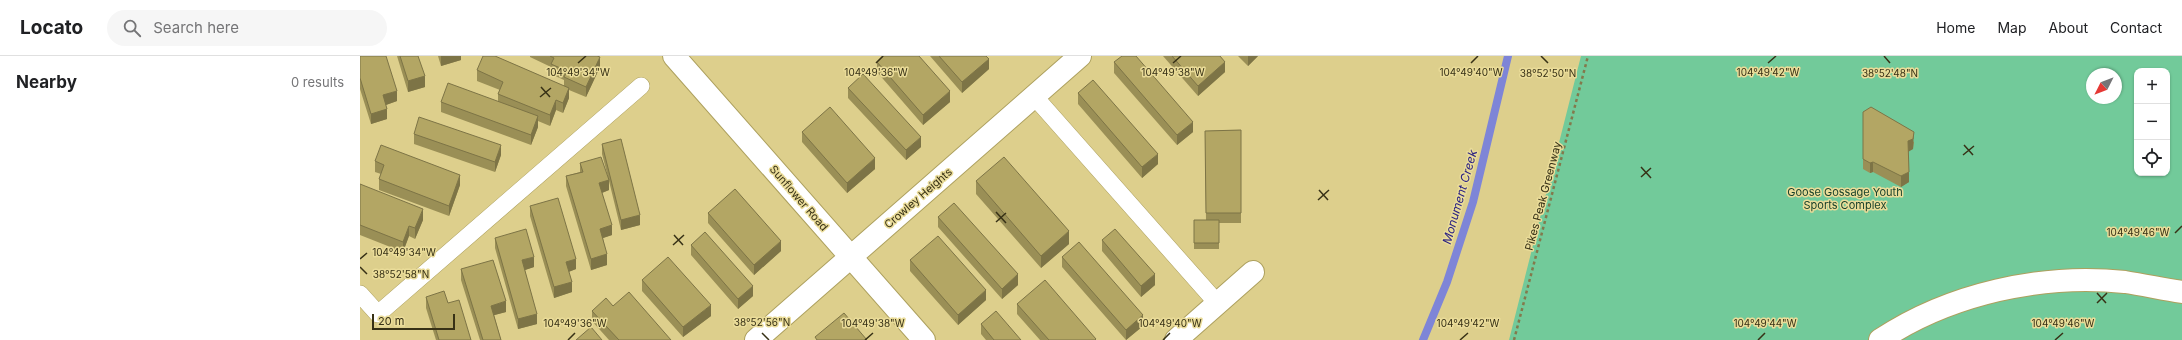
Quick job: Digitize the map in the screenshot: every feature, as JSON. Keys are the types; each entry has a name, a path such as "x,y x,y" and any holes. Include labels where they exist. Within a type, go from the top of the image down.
{"street":[{"name":"Sunflower Road","path":"674,56 924,340"},
{"name":"Crowley Heights","path":"756,340 1080,56"},
{"path":"1176,340 1253,272"},
{"path":"1880,340 1923,316 1956,302 1996,291 2041,283 2078,281 2124,282 2182,292"}],"lane":[{"path":"360,294 378,314 641,86"},
{"path":"1034,96 1218,304"}],"path":[{"name":"Pikes Peak Greenway","path":"1514,340 1588,56"}],"green space":[{"name":"Goose Gossage Youth Sports Complex","path":"1581,56 2182,56 2182,340 1509,340"}],"building":[{"path":"360,56 386,56 397,91 383,95 387,109 371,114 360,78"},
{"path":"400,56 418,56 425,76 408,81"},
{"path":"483,56 495,56 569,88 563,103 556,100 550,115 498,94 503,82 477,70"},
{"path":"550,56 600,57 586,87 564,77 567,71 551,64 554,58"},
{"path":"884,56 919,56 950,91 923,115 877,62"},
{"path":"939,56 986,56 989,59 962,82"},
{"path":"1122,56 1136,56 1193,122 1177,135 1114,62"},
{"path":"1172,56 1220,56 1225,62 1198,86"},
{"path":"863,74 921,137 906,150 848,88"},
{"path":"1093,80 1158,154 1142,167 1078,93"},
{"path":"448,83 538,116 531,135 441,102"},
{"path":"830,107 875,158 847,183 802,132"},
{"path":"1871,107 1914,132 1913,139 1908,141 1909,172 1901,176 1873,162 1870,163 1863,159 1863,112"},
{"path":"419,117 501,145 495,162 414,134"},
{"path":"1241,130 1241,213 1206,213 1205,131"},
{"path":"621,139 640,215 621,220 602,144"},
{"path":"381,145 460,175 449,206 379,179 384,165 375,161"},
{"path":"601,157 609,180 599,183 612,225 600,229 607,254 591,259 566,176 583,172 580,163"},
{"path":"1004,157 1069,231 1041,256 976,181"},
{"path":"360,184 423,209 415,228 409,226 403,242 360,225"},
{"path":"735,189 781,241 754,265 708,213"},
{"path":"558,198 576,259 566,262 572,282 554,287 530,206"},
{"path":"954,203 1018,274 1002,289 938,217"},
{"path":"1194,220 1219,220 1219,243 1194,243"},
{"path":"526,229 534,257 522,260 537,314 518,319 495,238"},
{"path":"1115,229 1155,274 1141,286 1102,240"},
{"path":"705,232 753,286 738,299 691,245"},
{"path":"938,236 986,290 958,315 910,260"},
{"path":"1079,242 1143,315 1126,330 1062,257"},
{"path":"668,257 711,305 683,327 642,280"},
{"path":"493,260 506,301 491,306 501,340 483,340 461,269"},
{"path":"1045,280 1096,339 1095,340 1049,340 1017,304"},
{"path":"444,291 448,303 459,300 471,340 439,340 426,297"},
{"path":"629,292 671,340 619,340 592,311 606,298 613,306"},
{"path":"996,311 1021,340 994,340 981,324"},
{"path":"844,313 867,340 817,340 815,337"},
{"path":"591,327 602,340 576,340"}],"waterway":[{"name":"Monument Creek","path":"1423,340 1447,282 1473,202 1508,56"}]}
